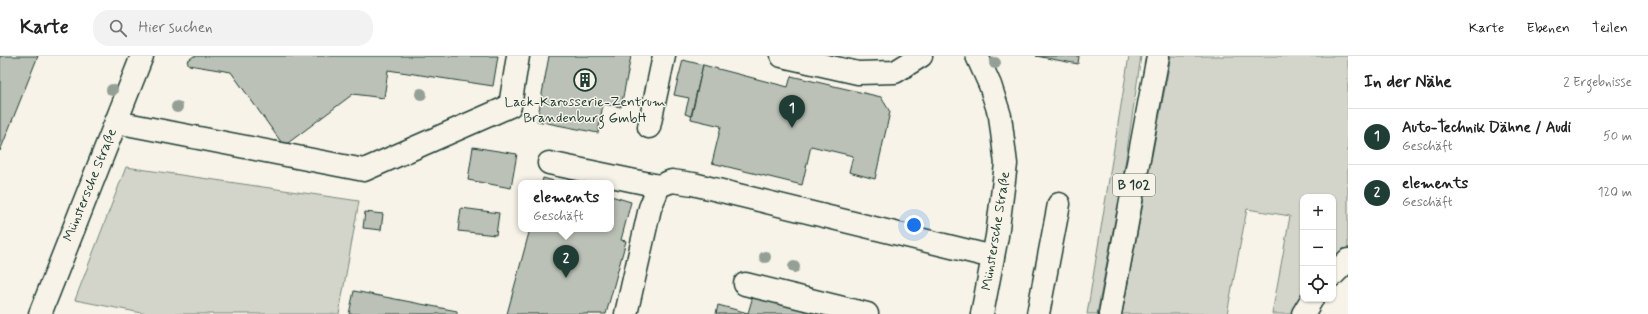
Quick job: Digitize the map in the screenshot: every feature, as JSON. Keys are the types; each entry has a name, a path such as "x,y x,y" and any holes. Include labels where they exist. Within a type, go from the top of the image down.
{"street":[{"name":"Münstersche Straße","path":"40,314 142,56"},
{"path":"116,122 364,170 510,106 518,56"},
{"path":"649,127 664,56"},
{"path":"782,56 858,73 895,72 921,56"},
{"name":"Münstersche Straße","path":"977,56 990,85 1000,116 1006,164 1004,188 993,257 982,314"},
{"name":"B 102","path":"1110,314 1158,56"},
{"path":"549,163 659,186 672,181 693,184 993,257"},
{"path":"626,314 650,208 659,186"},
{"path":"1038,314 1059,204"},
{"path":"1336,272 1348,260"},
{"path":"745,284 867,314"},
{"path":"1303,314 1310,302"}],"shaded area":[{"path":"1129,56 1141,56 1123,178 1097,314 1087,314"},
{"path":"1171,56 1348,56 1348,250 1336,263 1336,194 1300,194 1301,302 1295,314 1272,314 1290,216 1247,209 1227,314 1122,314"},
{"path":"126,167 359,201 339,314 147,314 75,300"}],"building":[{"path":"0,56 38,56 0,151"},
{"path":"194,56 498,56 493,86 388,70 384,98 353,94 284,146 231,72 189,65 187,61"},
{"name":"Lack-Karosserie-Zentrum Brandenburg GmbH","path":"549,56 631,56 621,107 603,104 598,133 537,121"},
{"path":"1036,56 1079,56 1078,64"},
{"path":"683,60 703,65 691,116 685,114 689,98 674,95"},
{"path":"703,65 788,87 791,76 881,97 890,112 875,179 849,172 853,156 811,146 802,185 712,163 721,126 691,119"},
{"path":"473,147 517,154 511,188 468,180"},
{"path":"614,197 631,202 621,240 626,241 606,314 507,314 529,232 614,232"},
{"path":"461,208 499,213 496,235 458,231"},
{"path":"365,212 383,214 381,230 363,228"},
{"path":"354,291 457,311 457,314 349,314"},
{"path":"753,296 825,314 716,314 718,305 748,313"}],"place":[{"name":"Lack-Karosserie-Zentrum Brandenburg GmbH","path":"585,80"},
{"name":"Auto-Technik Dähne / Audi","path":"792,128"},
{"name":"elements","path":"566,278"}]}
